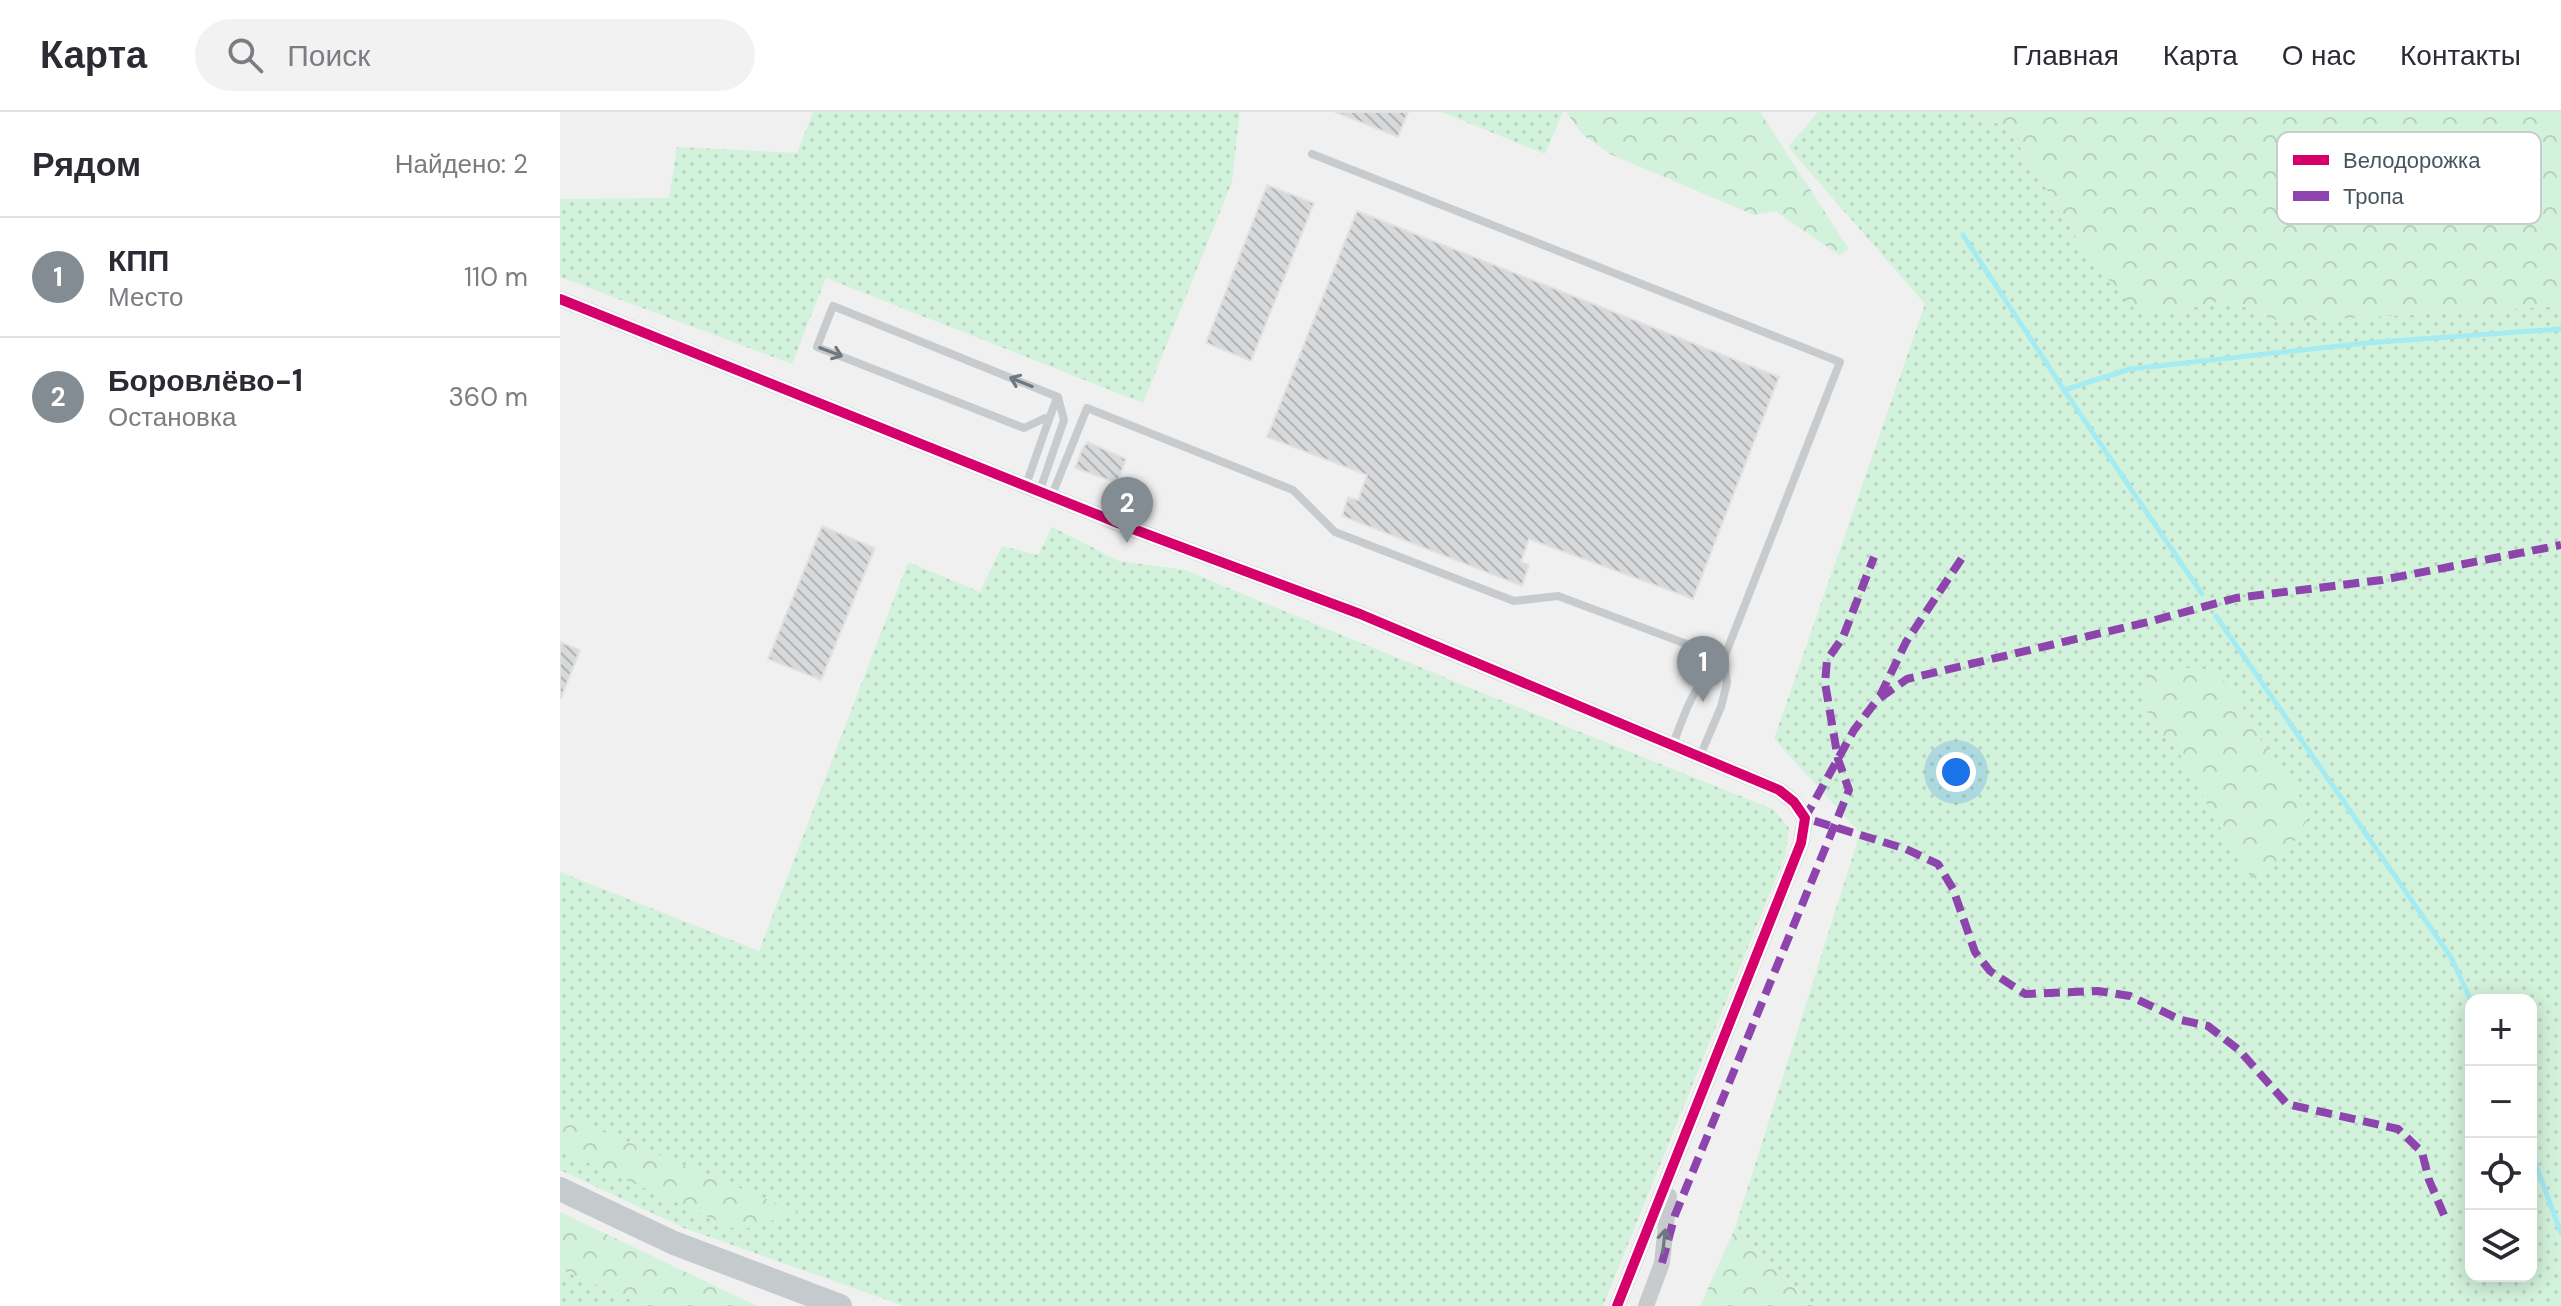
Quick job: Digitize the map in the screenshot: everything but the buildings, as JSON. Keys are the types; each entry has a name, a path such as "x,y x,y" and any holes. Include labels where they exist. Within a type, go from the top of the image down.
{"main road":[{"path":"560,1189 674,1243 835,1305"}],"street":[{"path":"560,299 1133,529 1360,614 1673,744 1779,790 1794,802 1805,818 1801,843 1617,1306"},
{"path":"1646,1306 1662,1263 1671,1174"}],"lane":[{"path":"1312,154 1840,362 1724,658 1727,683 1700,756"},
{"path":"1048,422 1045,418 1024,428 817,347 833,306 1058,397"},
{"path":"1039,490 1064,420 1058,397"},
{"path":"1039,490 1048,422 1058,397"},
{"path":"1039,490 1068,450 1087,408 1293,490 1335,532 1514,601 1558,596 1724,658"},
{"path":"1673,744 1705,674 1724,658"}],"green space":[{"path":"813,112 1240,112 1232,182 1143,403 826,278 792,364 560,277 560,199 669,198 677,147 797,153"},
{"path":"1441,112 1563,112 1545,154"},
{"path":"1566,112 1760,112 1849,249 1839,255 1775,211 1754,215 1610,154 1583,135"},
{"path":"1818,112 1973,112 2009,129 2086,253 2180,310 2227,300 2281,322 2561,306 2561,1306 1822,1306 1809,1303 1735,1228 1860,833 1774,739 1925,304 1788,147","holes":["2229,684 2263,744 2179,753 2154,724 2142,701"]},
{"path":"1973,112 2561,112 2561,306 2281,322 2227,300 2180,310 2135,310 2086,253 2009,129"},
{"path":"1052,527 1119,561 1185,570 1773,809 1789,828 1785,856 1603,1306 904,1306 684,1228 560,1170 560,872 759,951 908,562 980,592 1002,546 1038,555"},
{"path":"2199,666 2229,684 2263,744 2311,813 2291,848 2256,879 2243,869 2179,753 2154,724 2142,701 2150,675"},
{"path":"560,1114 798,1212 739,1231 560,1150"},
{"path":"560,1212 757,1306 645,1306 560,1269"},
{"path":"1735,1228 1809,1303 1822,1306 1700,1306"},
{"path":"560,1269 645,1306 560,1306"}],"waterway":[{"path":"1963,235 2202,594"},
{"path":"2064,390 2130,369 2366,343 2561,329"},
{"path":"2216,616 2452,959 2468,994"},
{"path":"2537,1168 2561,1233"}],"marked path":[{"path":"2444,1215 2429,1180 2422,1152 2398,1129 2287,1104 2239,1050 2208,1026 2181,1020 2130,996 2098,991 2025,994 1990,971 1975,952 1953,889 1938,864 1906,849 1805,818 1854,730 1877,700 1907,679 2236,598 2382,580 2561,545"},
{"path":"1880,696 1906,642 1966,552"},
{"path":"1662,1263 1675,1215 1849,790 1838,759 1825,683 1827,660 1843,637 1874,557"}],"cycle path":[{"path":"560,299 1133,529 1360,614 1779,790 1794,802 1805,818 1801,843 1617,1306"}],"place":[{"name":"Боровлёво-1","path":"1127,543"},
{"name":"КПП","path":"1703,702"}]}
